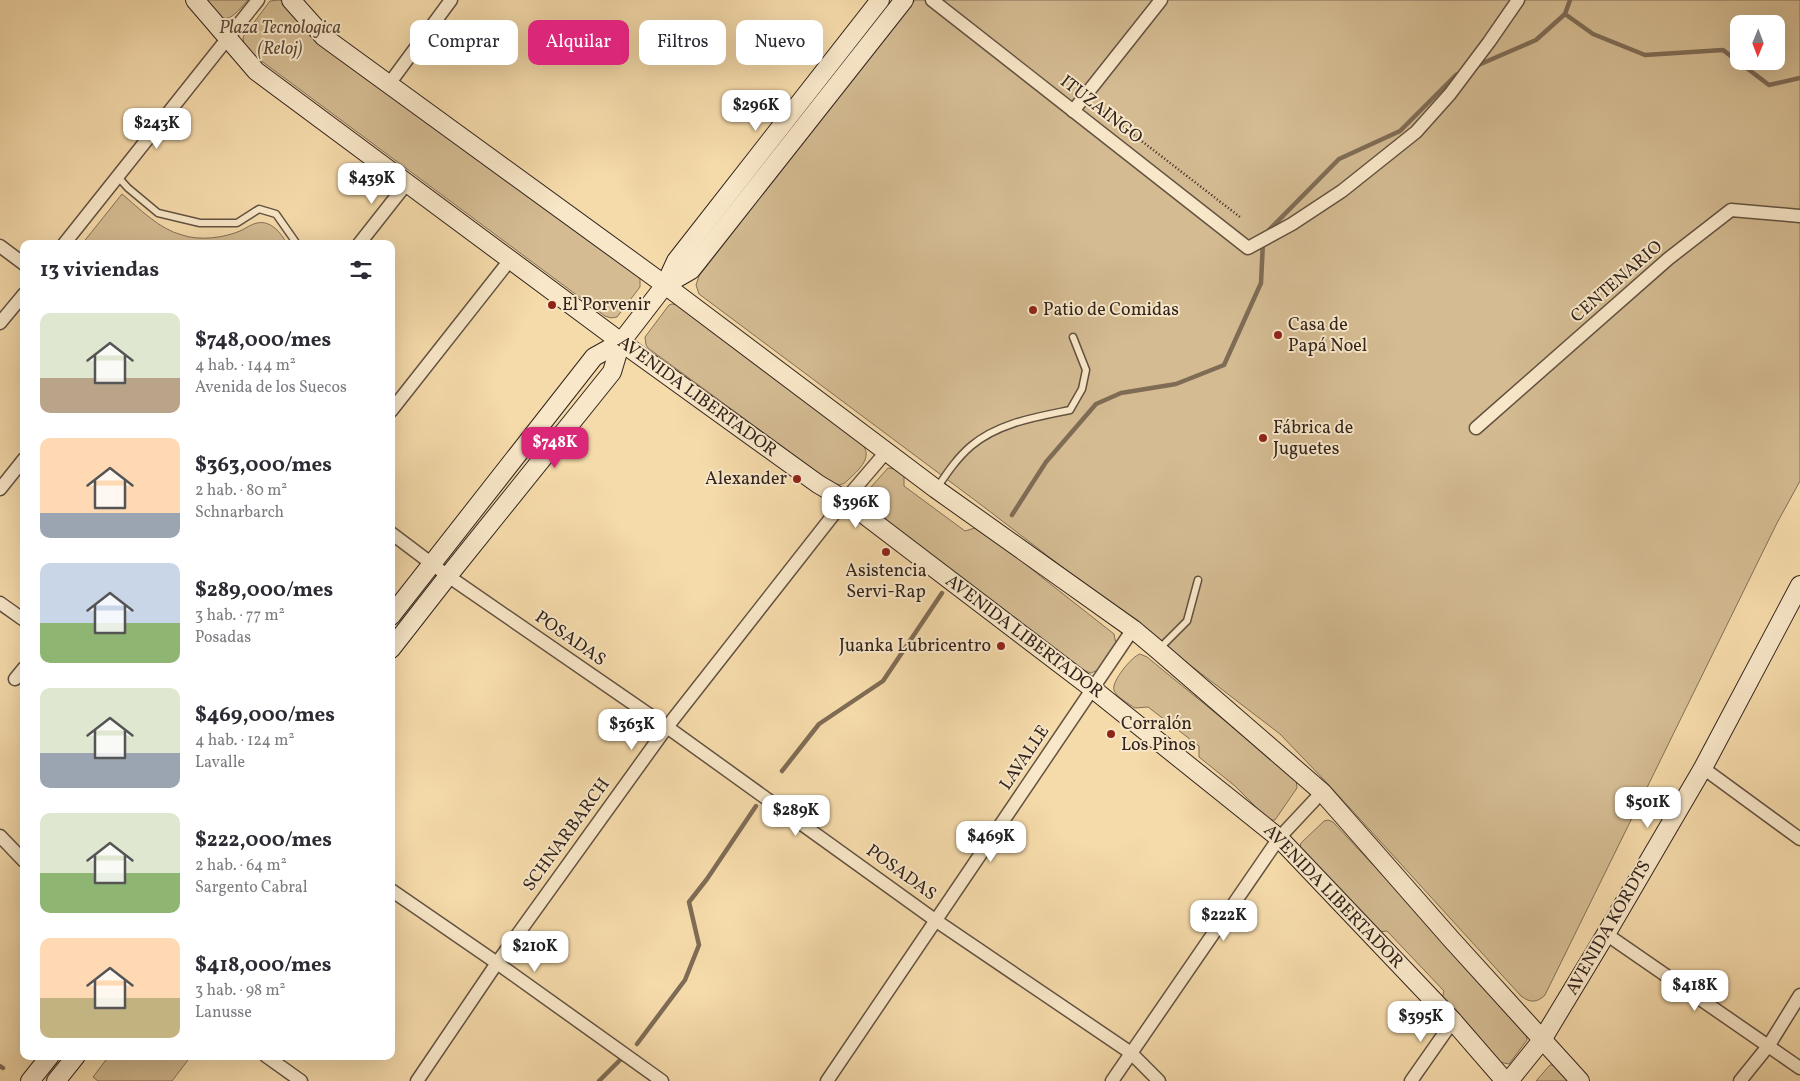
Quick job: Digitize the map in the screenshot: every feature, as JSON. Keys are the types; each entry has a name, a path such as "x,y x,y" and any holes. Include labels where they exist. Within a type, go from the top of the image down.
{"main road":[{"name":"AVENIDA LIBERTADOR","path":"195,0 256,72 621,342 818,484 845,500 1093,689 1279,838 1453,1021 1507,1081"},
{"path":"291,0 324,37 665,284 936,489 1133,629 1322,792 1451,939 1580,1081"},
{"path":"395,644 612,372 621,342 665,284 676,261 880,0"},
{"path":"665,284 691,270 904,0"},
{"path":"395,611 594,357 621,342"},
{"name":"AVENIDA KORDTS","path":"1507,1081 1542,1040 1606,934 1703,768 1800,585"},
{"path":"30,1081 47,1060"},
{"path":"56,1081 73,1060"}],"street":[{"path":"67,240 258,0"},
{"path":"389,84 452,0"},
{"name":"ITUZAINGO","path":"932,0 1248,248 1292,224 1342,191 1416,132 1450,94 1518,0"},
{"path":"1074,111 1162,0"},
{"path":"362,240 407,183"},
{"name":"CENTENARIO","path":"1476,428 1668,259 1731,210 1800,216"},
{"path":"0,246 20,261"},
{"path":"395,406 510,260"},
{"path":"0,322 20,299"},
{"name":"SCHNARBARCH","path":"416,1081 497,963 666,726 845,500 886,452"},
{"path":"0,488 20,465"},
{"name":"POSADAS","path":"395,536 448,576 666,726 935,920 1131,1053 1159,1081"},
{"path":"0,603 20,617"},
{"name":"LAVALLE","path":"827,1081 1133,629"},
{"path":"15,679 20,673"},
{"path":"1703,768 1800,839"},
{"path":"1112,1081 1279,838 1322,792"},
{"path":"0,836 20,857"},
{"path":"395,893 662,1081"},
{"path":"1606,934 1800,1068"},
{"path":"1740,1081 1769,1045 1800,995"},
{"path":"1411,1081 1453,1021"},
{"path":"272,1060 301,1081"}],"lane":[{"path":"118,177 158,213 200,223 237,223 259,209 276,214 294,240"},
{"path":"936,489 954,464 972,445 997,429 1033,418 1070,410 1082,389 1086,370 1073,337"},
{"path":"1158,650 1187,621 1198,580"}],"path":[{"path":"1095,105 1240,218"}],"green space":[{"path":"203,0 248,0 235,14 226,18 216,14"},
{"path":"915,0 1800,0 1800,481 1777,523 1545,995 1536,1001 1527,1000 1521,996 1329,785 1280,734 984,507 699,294 696,285 699,276"},
{"name":"Plaza Tecnologica (Reloj)","path":"270,1 283,1 640,278 640,287 617,317 605,316 244,48 243,37"},
{"path":"122,194 165,228 189,237 219,237 255,224 267,223 275,228 284,240 85,240"},
{"path":"669,305 678,305 863,445 866,455 859,469 843,484 831,482 648,348 645,337"},
{"path":"888,468 896,469 904,476 904,486 965,531 978,527 1114,634 1116,644 1098,670 1091,673 1083,670 864,507 863,496"},
{"path":"1140,654 1147,657 1296,779 1297,788 1275,820 1266,817 1235,786 1199,757 1199,746 1148,707 1135,708 1117,695 1114,690 1116,681 1127,664"},
{"path":"1324,821 1333,822 1526,1029 1527,1040 1509,1064 1499,1062 1442,999 1444,991 1387,931 1378,932 1300,848 1301,843"},
{"path":"106,1060 188,1060 172,1081 98,1081 93,1077"},
{"path":"1550,1065 1559,1065 1574,1081 1536,1081"}],"waterway":[{"path":"1476,66 1536,40 1565,14 1570,0"},
{"path":"1565,14 1593,34 1645,55 1723,50 1769,85 1800,78"},
{"path":"1268,231 1339,159 1400,131 1456,75 1462,72"},
{"path":"1012,515 1046,462 1096,404 1121,393 1176,384 1224,365 1261,283 1263,242"},
{"path":"782,771 819,724 883,681 942,593"},
{"path":"637,1044 685,980 699,945 689,902 707,879 756,806"},
{"path":"599,1081 621,1059"}],"place":[{"name":"El Porvenir","path":"552,305"},
{"name":"Patio de Comidas","path":"1033,310"},
{"name":"Casa de Papá Noel","path":"1278,335"},
{"name":"Fábrica de Juguetes","path":"1263,438"},
{"name":"Alexander","path":"797,479"},
{"name":"Asistencia Servi-Rap","path":"886,552"},
{"name":"Juanka Lubricentro","path":"1001,646"},
{"name":"Corralón Los Pinos","path":"1111,734"}]}
